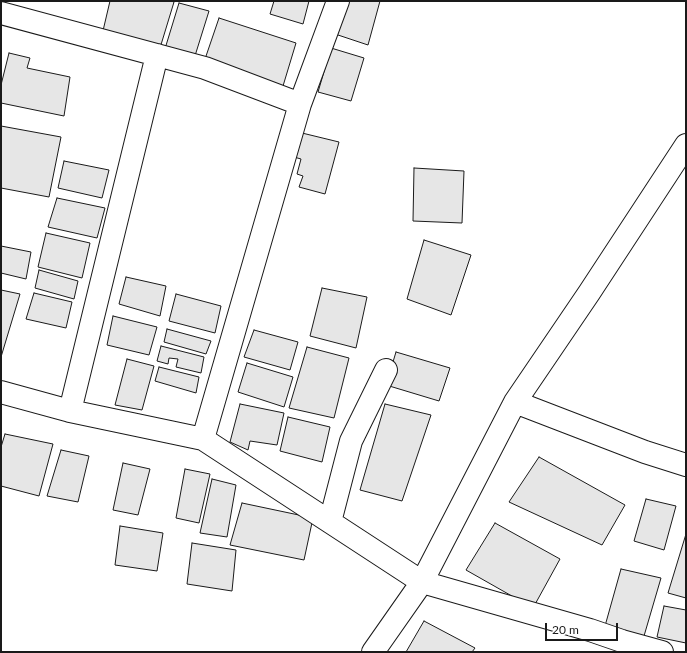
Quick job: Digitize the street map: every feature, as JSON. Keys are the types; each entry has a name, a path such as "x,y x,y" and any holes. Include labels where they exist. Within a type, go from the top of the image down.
{"street":[{"path":"203,439 300,104 338,1"},
{"path":"2,18 157,55 204,68 300,104"},
{"path":"70,411 157,55"},
{"path":"373,652 422,582 515,402 593,287 686,145"},
{"path":"330,522 352,441 386,370"},
{"path":"1,392 70,411 203,439 422,582 590,630 621,646 662,652"},
{"path":"515,402 645,452 686,465"}],"building":[{"path":"110,1 174,2 160,48 102,35"},
{"path":"274,1 309,1 303,24 270,14"},
{"path":"343,1 380,1 368,45 332,33"},
{"path":"179,3 209,11 194,59 164,52"},
{"path":"219,18 296,43 283,86 204,62"},
{"path":"331,48 364,58 351,101 318,92"},
{"path":"9,53 30,58 27,68 70,77 64,116 1,103 1,85"},
{"path":"1,126 61,137 49,197 1,188"},
{"path":"302,133 339,142 325,194 299,187 303,176 297,174 301,159 294,157"},
{"path":"64,161 109,170 102,198 58,188"},
{"path":"414,168 464,171 462,223 413,221"},
{"path":"57,198 105,208 97,238 48,227"},
{"path":"46,233 90,243 82,278 38,267"},
{"path":"424,240 471,255 451,315 407,299"},
{"path":"1,246 31,252 26,279 1,273"},
{"path":"39,270 78,281 74,299 35,288"},
{"path":"126,277 166,286 160,316 119,304"},
{"path":"322,288 367,297 356,348 310,336"},
{"path":"1,290 20,294 1,357"},
{"path":"34,293 72,302 66,328 26,319"},
{"path":"176,294 221,306 215,333 169,321"},
{"path":"113,316 157,327 149,355 107,345"},
{"path":"167,329 211,341 206,354 164,342"},
{"path":"254,330 298,342 290,370 244,357"},
{"path":"161,346 204,357 201,373 176,367 178,359 169,358 168,364 157,361"},
{"path":"307,347 349,358 334,418 289,408"},
{"path":"396,352 450,368 439,401 386,385"},
{"path":"127,359 154,366 142,410 115,405"},
{"path":"247,363 293,377 284,407 238,392"},
{"path":"159,367 199,377 196,393 155,381"},
{"path":"240,404 284,413 277,445 250,441 248,450 230,442"},
{"path":"385,404 431,415 402,501 360,490"},
{"path":"288,417 330,427 322,462 280,451"},
{"path":"5,434 53,444 39,496 1,486 1,447"},
{"path":"61,450 89,456 78,502 47,496"},
{"path":"539,457 625,505 602,545 509,502"},
{"path":"123,463 150,469 138,515 113,510"},
{"path":"185,469 210,474 199,523 176,518"},
{"path":"212,479 236,485 227,537 200,533"},
{"path":"646,499 676,506 664,550 634,541"},
{"path":"242,503 313,518 304,560 230,545"},
{"path":"495,523 560,559 533,608 466,570"},
{"path":"120,526 163,533 157,571 115,565"},
{"path":"686,534 686,598 668,593"},
{"path":"192,543 236,550 232,591 187,584"},
{"path":"621,569 661,578 644,636 605,626"},
{"path":"664,606 686,610 686,643 657,637"},
{"path":"424,621 475,648 472,652 406,652"}]}
